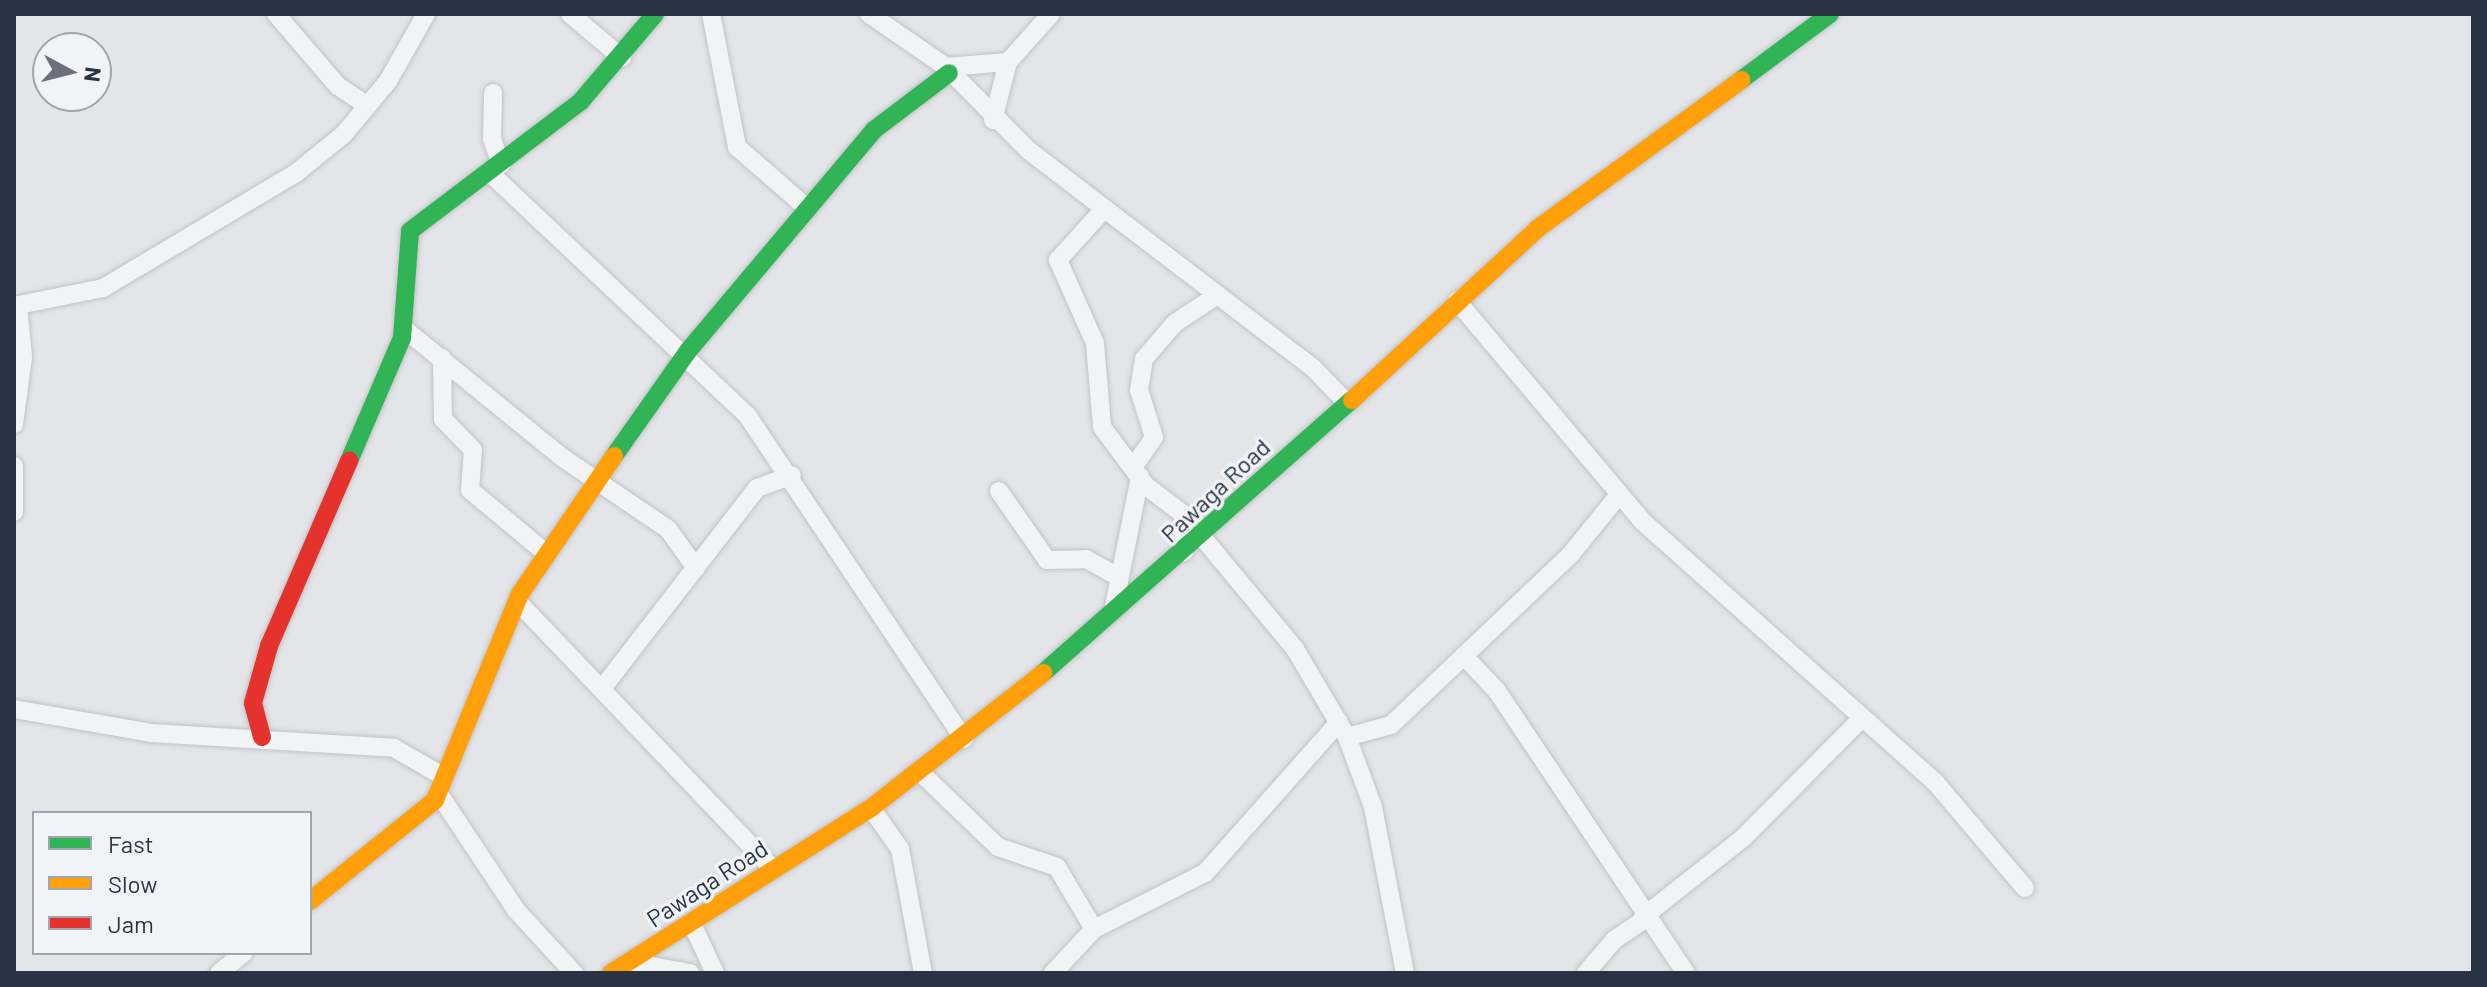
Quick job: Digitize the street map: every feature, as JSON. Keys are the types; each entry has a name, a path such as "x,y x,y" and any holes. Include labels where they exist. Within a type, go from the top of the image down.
{"street":[{"path":"276,14 338,86 366,105"},
{"path":"14,424 18,333 16,306 80,297 177,251 296,173 366,105 426,14"},
{"path":"570,14 622,58"},
{"path":"262,737 253,703 269,646 403,328 410,231 496,169 622,58 655,14"},
{"path":"711,14 737,147 806,207"},
{"path":"869,14 948,70 993,120 1213,298 1289,349 1345,401"},
{"path":"993,120 1008,62 1051,14"},
{"name":"Pawaga Road","path":"611,973 871,808 964,739 1114,606 1203,538 1345,401 1602,176 1830,14"},
{"path":"312,899 442,786 517,601 546,553 688,351 806,207 894,109 948,70 1008,62"},
{"path":"493,93 492,139 496,169 688,351 792,475 964,739"},
{"path":"1104,209 1058,260 1095,343 1102,427 1137,471 1183,514 1184,552"},
{"path":"1114,606 1137,471 1155,429 1139,390 1144,359 1175,323 1213,298"},
{"path":"1457,301 1618,496 1944,792 2025,888"},
{"path":"403,328 598,481 668,529 696,568"},
{"path":"442,358 443,419 473,450 470,490 546,553"},
{"path":"14,466 14,512"},
{"path":"604,686 757,488 792,475"},
{"path":"999,491 1047,560 1086,559 1118,577"},
{"path":"1053,973 1094,929 1205,873 1343,729 1391,725 1571,554 1618,496"},
{"path":"1203,538 1295,649 1343,729 1373,807 1400,972"},
{"path":"517,601 604,686 773,869"},
{"path":"1464,656 1497,691 1644,918 1686,973"},
{"path":"14,709 151,733 262,737 394,748 442,786 516,910 574,973"},
{"path":"1586,973 1614,940 1743,838 1862,718"},
{"path":"920,772 998,847 1057,867 1094,929"},
{"path":"871,808 900,849 923,973"},
{"path":"691,922 715,973"},
{"path":"219,973 242,955"},
{"path":"630,962 690,973"}],"traffic: fast":[{"path":"349,461 402,338 410,231 581,101 655,14"},
{"path":"1741,80 1830,14"},
{"path":"614,456 688,351 874,130 949,73"},
{"path":"1043,673 1352,400"}],"traffic: slow":[{"path":"1352,400 1537,229 1741,80"},
{"path":"312,899 435,800 520,594 614,456"},
{"path":"611,973 871,808 1043,673"}],"traffic: jam":[{"path":"262,737 253,703 269,646 349,461"}]}
